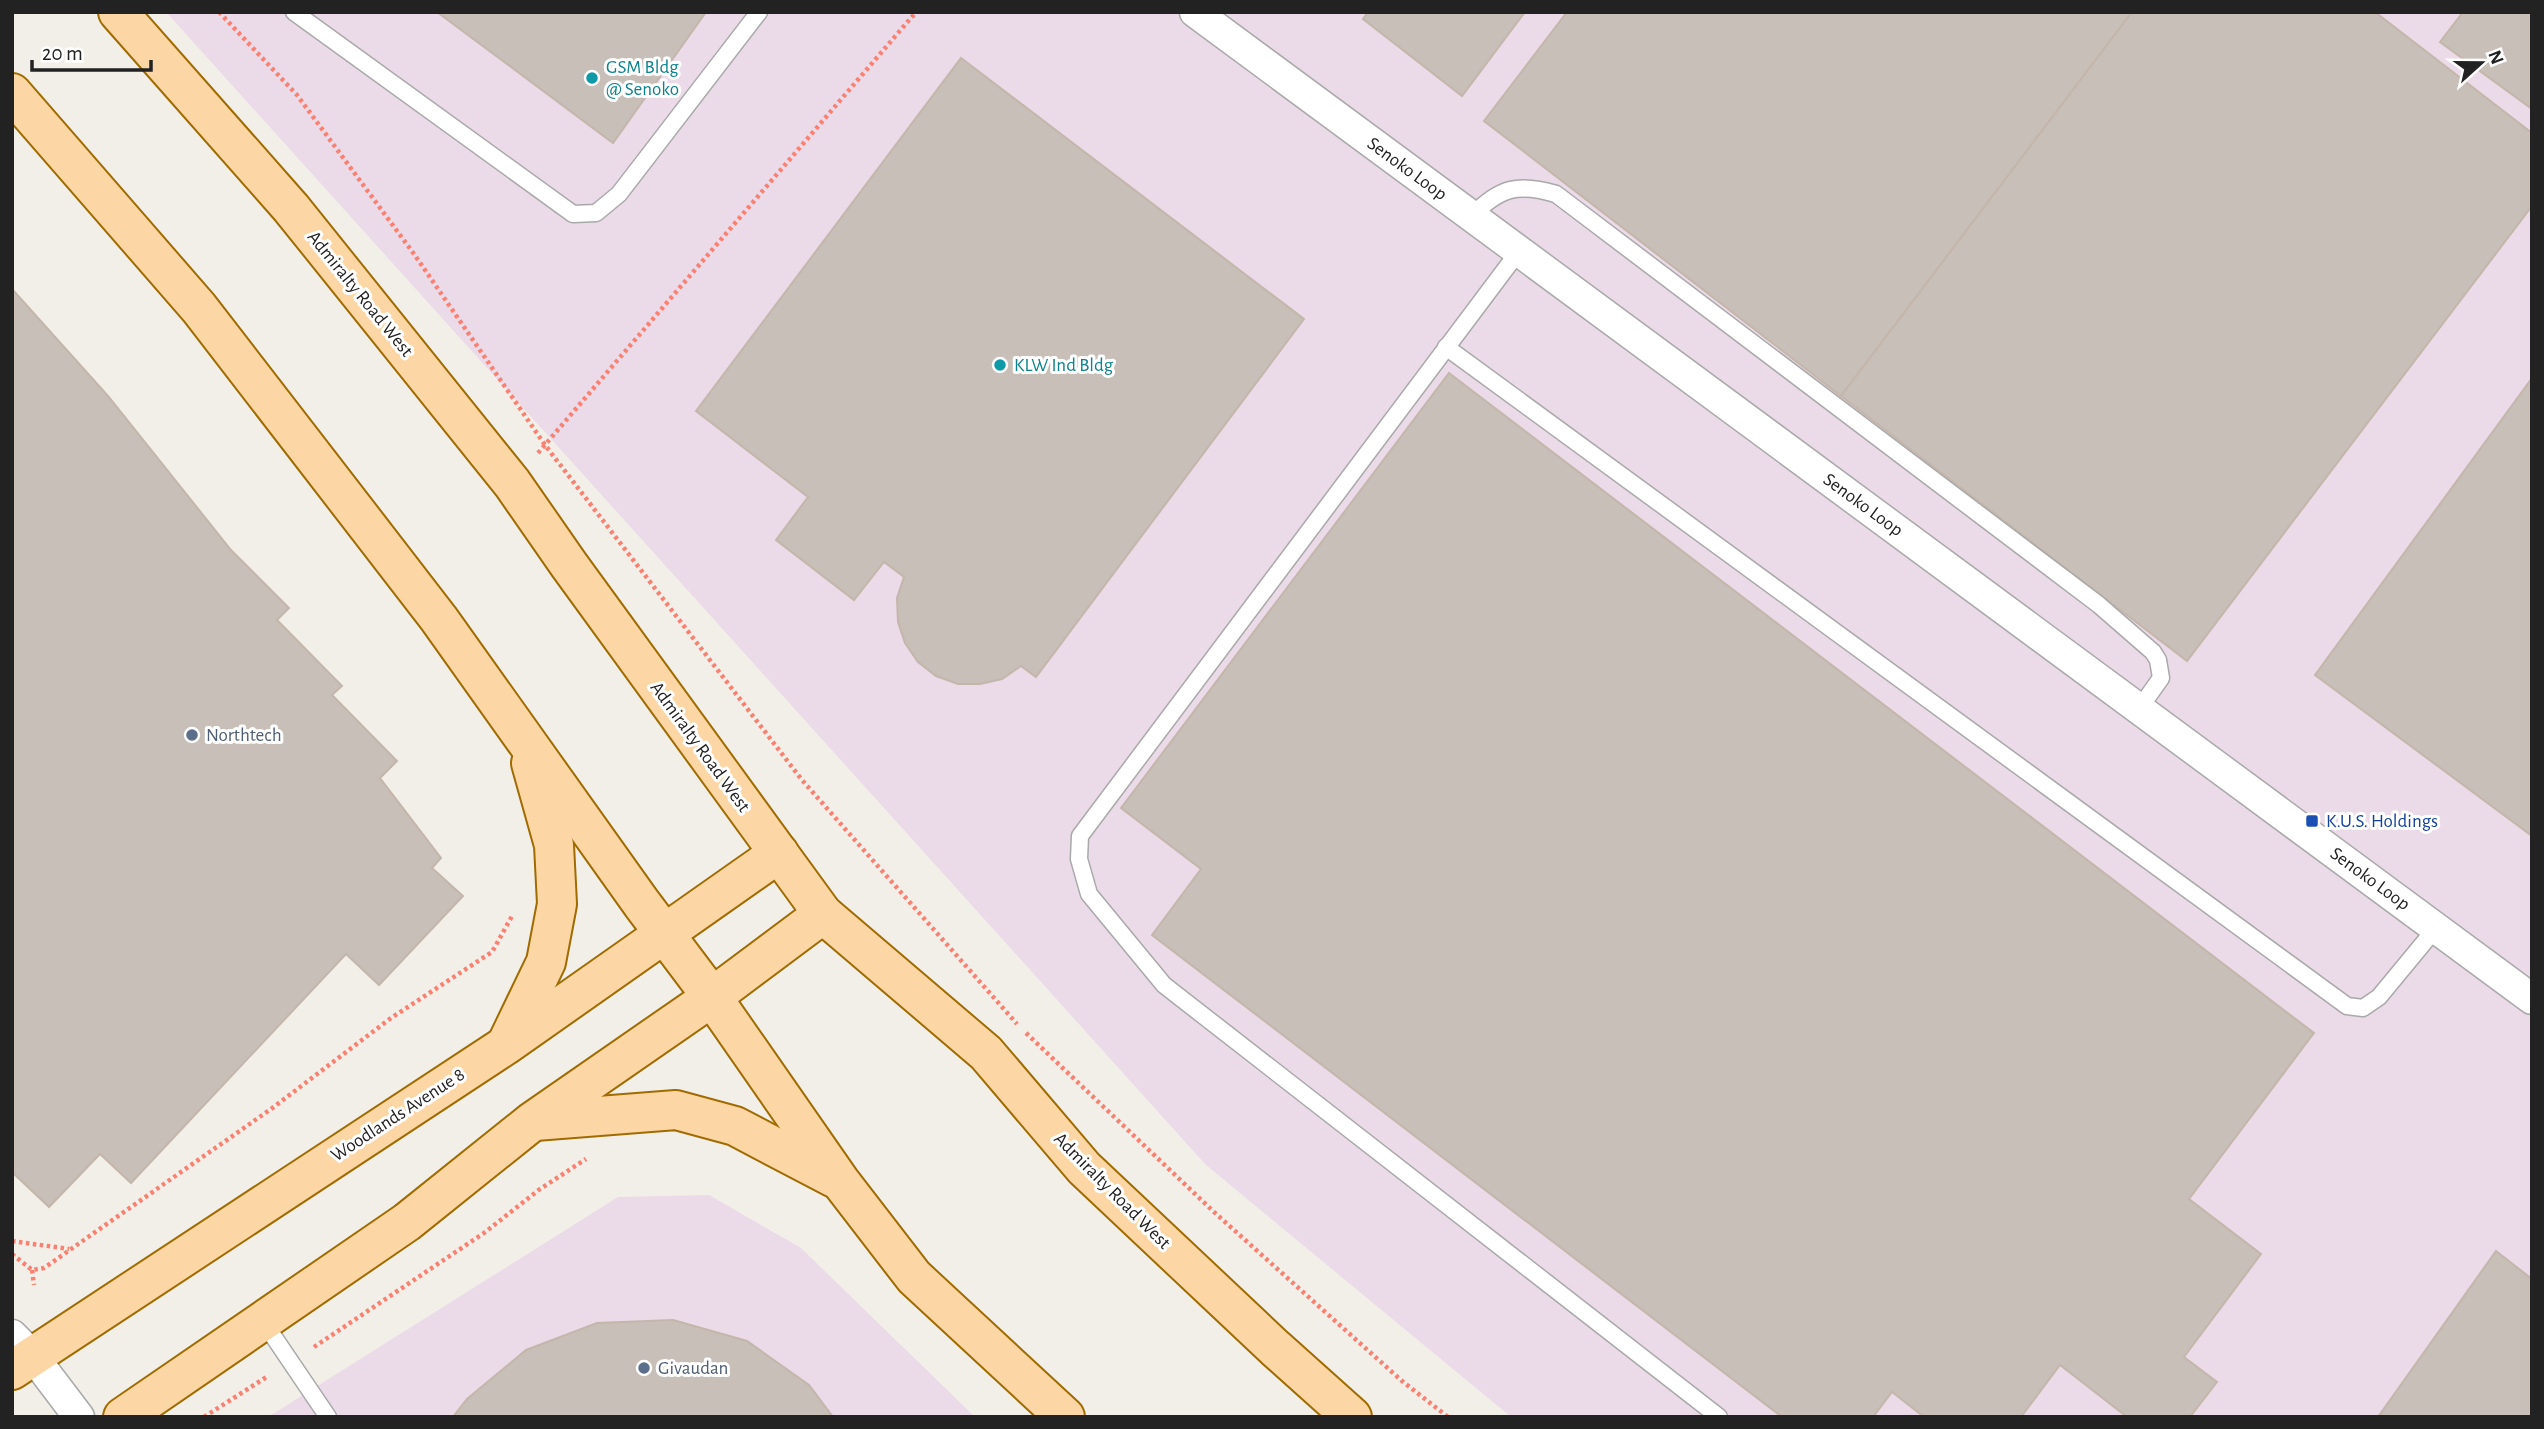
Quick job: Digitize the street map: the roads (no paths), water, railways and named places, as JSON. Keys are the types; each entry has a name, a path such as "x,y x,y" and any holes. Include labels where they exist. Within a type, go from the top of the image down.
{"main road":[{"name":"Admiralty Road West","path":"118,12 291,208 512,483 823,915 986,1053 1084,1168 1275,1349 1352,1417"},
{"path":"12,93 199,308 431,609 642,904 667,934 840,1181 915,1277 1065,1417"},
{"path":"506,1045 546,962 557,904 554,845 525,737"},
{"name":"Woodlands Avenue 8","path":"19,1353 506,1045 779,853"},
{"path":"123,1417 407,1222 533,1121 712,997 823,915"},
{"path":"533,1121 676,1110 735,1126 840,1181"}],"street":[{"name":"Senoko Loop","path":"1195,12 2532,999"},
{"path":"19,1353 79,1417"}],"lane":[{"path":"294,12 573,214 596,213 619,194 759,12"},
{"path":"1472,216 1488,199 1510,189 1533,187 1556,194 2099,606 2153,652 2158,660 2161,678 2139,709"},
{"path":"1519,251 1080,836 1079,859 1089,894 1164,985 1719,1417"},
{"path":"1446,346 2347,1006 2363,1007 2379,997 2436,928"},
{"path":"264,1321 328,1417"}],"place":[{"name":"GSM Bldg @ Senoko","path":"592,78"},
{"name":"KLW Ind Bldg","path":"1000,365"},
{"name":"Northtech","path":"192,735"},
{"name":"K.U.S. Holdings","path":"2312,821"},
{"name":"Givaudan","path":"644,1368"}]}
